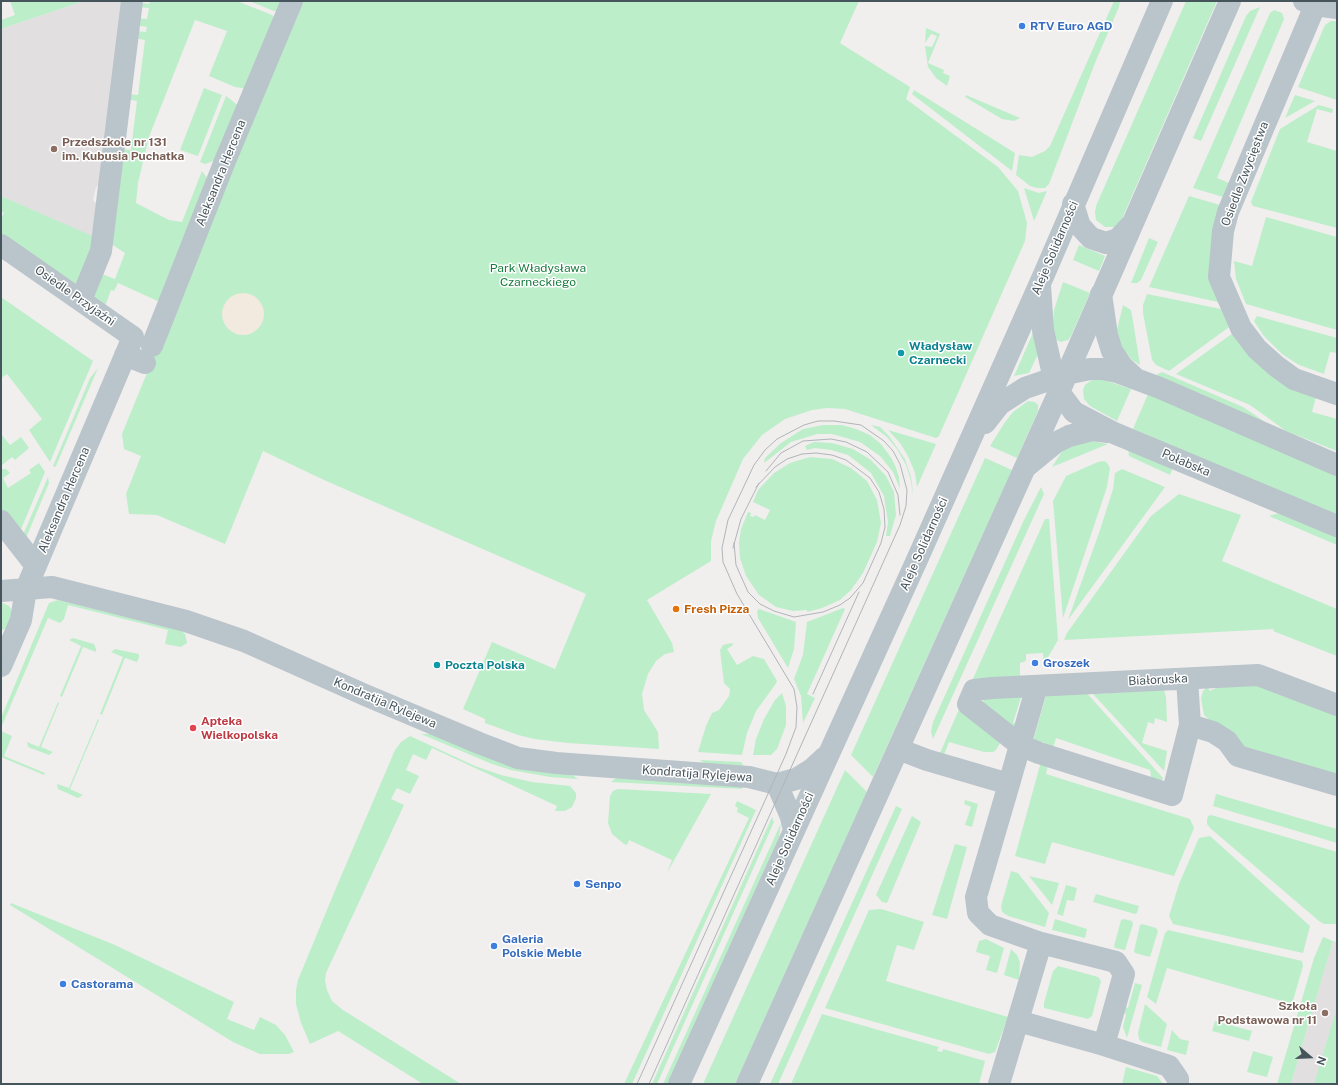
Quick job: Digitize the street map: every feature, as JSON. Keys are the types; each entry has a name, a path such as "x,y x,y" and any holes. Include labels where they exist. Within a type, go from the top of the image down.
{"street":[{"path":"81,300 101,251 132,1"},
{"name":"Aleksandra Hercena","path":"1,666 21,620 26,589 36,566 141,355 292,1"},
{"name":"Aleje Solidarności","path":"679,1084 969,444 1162,1"},
{"path":"747,1084 1025,468 1059,382 1132,225 1230,1"},
{"path":"1312,2 1337,8"},
{"name":"Osiedle Zwycięstwa","path":"1312,2 1228,212 1223,231 1219,277 1241,328 1257,349 1294,380 1337,394"},
{"path":"1074,204 1080,226 1091,238 1106,243 1118,239 1132,225"},
{"name":"Osiedle Przyjaźni","path":"1,245 133,337 141,355"},
{"name":"Połabska","path":"1040,283 1044,330 1059,382 1074,412 1112,432 1337,526"},
{"path":"1101,294 1107,335 1112,351 1122,366 1136,379"},
{"path":"969,444 1000,404 1012,394 1024,388 1059,382 1090,369 1103,369 1136,379 1337,465"},
{"path":"1025,468 1056,443 1069,436 1092,430 1112,432"},
{"path":"1,520 36,566"},
{"name":"Kondratija Rylejewa","path":"1,590 52,587 186,620 244,641 378,701 479,744 518,758 556,763 749,777 777,784"},
{"name":"Białoruska","path":"1020,745 968,704 974,690 1258,675 1337,705"},
{"path":"1020,745 1039,753 1172,795 1190,725 1187,679"},
{"path":"1037,686 976,898 978,913 990,925 1041,943 1116,962 1124,974 1104,1045"},
{"path":"1190,725 1213,732 1227,741 1238,756 1337,785"},
{"path":"898,749 927,760 1009,784"},
{"path":"794,831 777,784 796,779 812,769 829,753"},
{"path":"999,1084 1041,943"},
{"path":"1018,1021 1104,1045 1169,1066 1178,1079 1178,1084"}],"shaded area":[{"name":"Przedszkole nr 131 im. Kubusia Puchatka","path":"84,1 124,1 102,182 96,187 93,200 99,206 95,238 1,196 1,29"},
{"name":"Szkoła Podstawowa nr 11","path":"1333,941 1337,942 1337,1084 1291,1084"}],"green space":[{"path":"10,1 84,1 1,29 1,20 15,15"},
{"path":"150,1 237,1 272,15 277,20 248,89 235,87 209,76 227,31 195,20 149,137 138,183 136,203 169,220 182,222 202,171 210,182 162,303 118,283 114,291 111,290 104,309 96,303 92,289 99,273 115,279 125,253 108,242 120,149 131,150 137,101 126,99 126,94 138,95 145,40 134,38 134,31 146,32 147,27 135,25 136,18 147,19 149,8 137,7 137,2 149,4"},
{"path":"249,1 285,1 281,11 274,11"},
{"name":"Park Władysława Czarneckiego","path":"299,1 859,1 840,43 910,87 906,99 998,167 1018,191 1027,223 1025,241 939,436 936,438 845,409 827,408 812,410 785,419 762,435 743,459 716,521 711,541 711,561 647,600 672,643 674,652 665,654 656,661 648,674 642,694 644,710 658,732 659,749 568,743 534,739 485,723 485,719 463,709 492,642 555,669 586,594 324,480 263,451 225,544 157,515 129,514 126,494 141,456 124,449 122,434"},
{"path":"1114,1 1120,1 1119,7 1095,63 1049,184 1045,188 1030,186 1016,175 1019,155 1032,157 1045,151 1050,146"},
{"path":"1186,1 1217,1 1121,221 1115,227 1105,227 1096,220 1096,206"},
{"path":"1260,7 1201,141 1193,138 1246,16 1250,11"},
{"path":"1274,10 1282,13 1284,19 1217,178 1229,183 1223,197 1193,188 1270,13"},
{"path":"1331,21 1337,21 1337,100 1298,87 1325,25"},
{"path":"926,28 940,34 928,63 944,70 943,73 950,76 947,86 936,78 928,67 925,46 932,47 937,36 931,34 925,43"},
{"path":"204,88 222,95 198,156 180,150"},
{"path":"914,90 1015,153 1012,171 912,94"},
{"path":"966,95 1020,118 1014,121 1002,119 965,97"},
{"path":"1295,95 1315,101 1285,118"},
{"path":"226,96 240,107 219,159 205,164 200,162"},
{"path":"1319,105 1333,109 1332,113 1317,109 1307,142 1337,151 1337,228 1253,206 1251,202 1280,129"},
{"path":"1024,188 1039,193 1047,191 1034,221"},
{"path":"1,196 97,238 80,286 1,238 1,218 4,213 1,211"},
{"path":"1189,196 1220,205 1218,302 1149,287"},
{"path":"1266,217 1337,237 1337,330 1246,304 1236,279 1234,261 1252,266"},
{"path":"1149,238 1158,242 1141,280 1137,283 1131,283"},
{"path":"1079,245 1105,256 1099,271 1073,260"},
{"path":"1063,282 1090,293 1071,336 1068,340 1060,342 1054,338 1053,324 1054,310"},
{"path":"1147,294 1221,309 1229,327 1169,371 1156,365 1152,360 1143,313 1143,305"},
{"path":"1,297 93,361 50,462 29,430 42,419 7,374 1,378"},
{"path":"1123,305 1131,310 1140,365 1132,360 1121,347 1117,330"},
{"path":"1257,316 1337,338 1337,353 1330,352 1324,374 1299,365 1282,354 1263,335 1254,321"},
{"path":"1036,326 1039,352 1029,373 1014,376"},
{"path":"1233,333 1316,397 1312,412 1337,419 1337,451 1286,431 1250,405 1176,374"},
{"path":"98,368 56,466 54,467 53,466 90,378"},
{"path":"1162,372 1243,407 1268,424 1156,375"},
{"path":"1093,379 1104,380 1131,389 1117,421 1090,406 1084,399 1083,390 1085,385"},
{"path":"1148,394 1337,475 1337,518 1133,429"},
{"path":"1028,401 1035,402 1038,405 1038,411 1017,458 990,446 1013,412"},
{"path":"823,425 842,425 856,429 870,435 881,444 892,459 896,468 899,477 900,489 893,472 880,456 860,442 832,434 817,434 791,442 764,463 765,458 781,443 803,429"},
{"path":"871,425 880,427 889,436 905,459 911,477 913,497 911,481 906,465 897,449 887,437"},
{"path":"888,430 936,444 917,487 915,473 908,456 900,443"},
{"path":"1,434 10,445 21,437 29,448 15,460 12,457 1,466"},
{"path":"1091,441 1108,444 1052,467 1061,453 1067,448"},
{"path":"814,442 832,443 853,449 871,460 886,476 894,492 896,515 890,536 886,536 888,522 884,496 871,473 848,455 831,450 815,448 807,450 805,446"},
{"path":"1128,449 1173,468 1170,475 1129,456"},
{"path":"810,457 832,459 851,468 867,481 877,500 881,523 877,542 863,573 851,590 840,600 822,608 807,612 807,610 793,611 776,607 759,595 746,576 740,558 739,542 741,529 748,512 751,513 750,516 754,517 755,515 765,520 770,510 753,502 758,490 774,473 790,463"},
{"path":"985,458 1012,470 873,777 851,755"},
{"path":"1104,461 1110,468 1107,487 1063,618 1053,501 1066,476 1098,462"},
{"path":"39,463 45,472 19,534 1,511 1,469 6,469 10,473 3,478 8,488 31,473 29,470"},
{"path":"1122,469 1165,487 1068,620 1100,530 1113,489 1115,473"},
{"path":"48,477 49,483 26,538 22,537"},
{"path":"1041,487 1044,494 933,739 931,732 933,722 1024,520"},
{"path":"1179,494 1241,515 1222,561 1337,609 1337,656 1273,631 1274,629 1064,640 1067,633 1151,516"},
{"path":"1279,513 1337,537 1337,545 1269,516"},
{"path":"1045,519 1049,519 1058,640 1044,664 1043,653 1026,654 1026,661 1020,663 1020,678 971,683"},
{"path":"58,600 182,631 185,634 187,643 181,647 165,644 168,630 68,605 64,619 60,623 48,618 1,728 1,718 49,603"},
{"path":"1,602 9,606 13,612 8,627 3,630 1,629"},
{"path":"843,608 845,609 807,694 815,698 803,723 801,696 794,679 803,655 807,622"},
{"path":"759,609 796,622 794,649 788,668 758,618 757,611"},
{"path":"73,638 94,644 96,652 83,647 62,697 60,696 81,646 69,640"},
{"path":"732,643 733,645 727,649 737,665 753,656 764,659 777,681 756,711 747,733 742,755 698,752 706,726 712,713 719,710 729,696 730,689 724,683 720,650 723,645"},
{"path":"115,649 139,654 139,657 137,662 125,658 102,715 100,714 123,657 111,652"},
{"path":"1257,681 1337,711 1337,776 1245,752 1204,715 1201,698 1203,691 1207,687 1210,691 1216,688 1214,683"},
{"path":"1084,690 1163,778 1161,783 1152,783 1150,770 1056,738 1052,752 1044,749 1045,743 1035,740 1034,738 1047,692"},
{"path":"1164,690 1166,697 1167,722 1155,718 1154,724 1148,722 1142,743 1167,751 1164,771 1093,694"},
{"path":"782,693 786,706 786,725 777,749 771,755 753,755 756,739 764,719 775,700"},
{"path":"1022,694 1013,723 1020,725 1017,731 981,707 985,696"},
{"path":"58,702 59,703 41,747 53,752 49,755 28,747 27,742 39,747"},
{"path":"960,707 1000,743 996,750 993,752 984,752 949,742 944,755 940,753"},
{"path":"98,719 99,720 70,789 83,795 78,798 58,789 57,784 69,788"},
{"path":"1,731 12,736 4,756 45,773 44,775 1,757"},
{"path":"421,734 433,734 571,774 578,779 550,777 511,770 492,764"},
{"path":"410,736 475,766 501,775 532,782 570,786 576,793 576,798 572,807 565,811 555,811 557,806 432,748 426,760 413,754 406,770 419,776 410,794 397,788 391,799 404,805 326,973 325,980 327,990 332,1001 343,1010 461,1084 423,1084 338,1031 310,1044 301,1023 296,1004 298,980 336,888 395,750 401,742"},
{"path":"1042,758 1049,761 1046,774 1190,819 1194,828 1174,876 1052,842 1045,864 1015,856"},
{"path":"700,760 741,762 745,768 705,764"},
{"path":"845,770 867,792 735,1084 703,1084"},
{"path":"616,778 743,784 742,789 611,782"},
{"path":"618,789 711,794 667,873 672,860 629,840 627,845 624,844 612,834 608,823 610,796 613,791"},
{"path":"1216,794 1337,829 1337,843 1213,806"},
{"path":"965,800 978,804 972,827 965,825 971,807 964,804"},
{"path":"737,801 756,810 632,1084 624,1084 749,818 737,812 738,808 735,806"},
{"path":"896,806 902,809 778,1084 770,1084"},
{"path":"1211,815 1337,852 1337,924 1324,924 1319,921 1210,828 1207,824 1207,820 1208,816"},
{"path":"912,816 921,822 887,903 882,902 876,895"},
{"path":"772,817 774,822 657,1084 652,1084"},
{"path":"781,823 779,837 668,1084 663,1084"},
{"path":"1210,836 1310,926 1303,953 1173,924 1169,916 1179,884 1199,838"},
{"path":"955,844 967,847 947,919 932,915"},
{"path":"1011,871 1018,873 1049,913 1045,927 1008,916 1002,912 1001,906"},
{"path":"1029,876 1059,883 1052,905"},
{"path":"1066,885 1077,888 1074,901 1067,900 1063,916 1057,914"},
{"path":"1096,894 1139,906 1137,913 1135,914 1093,902"},
{"path":"11,903 115,945 234,1002 227,1019 254,1030 260,1017 276,1025 285,1035 294,1052 289,1054 260,1054 233,1042 10,905"},
{"path":"881,909 924,922 914,950 897,945 886,981 1008,1017 995,1052 989,1054 825,1008 869,910"},
{"path":"1055,919 1087,929 1085,938 1052,930"},
{"path":"1124,919 1132,921 1133,924 1125,950 1115,948 1114,946 1121,920"},
{"path":"1142,924 1156,928 1158,931 1150,957 1135,953 1134,951 1140,925"},
{"path":"1168,930 1302,961 1303,966 1292,1004 1167,968 1156,1004 1147,997 1165,933"},
{"path":"1323,937 1333,941 1291,1084 1277,1084 1314,958"},
{"path":"986,939 1004,948 997,973 986,970 990,956 976,952 979,941"},
{"path":"1011,949 1017,955 1020,962 1019,980 1004,975"},
{"path":"1058,966 1098,977 1101,981 1092,1016 1088,1019 1044,1008 1053,971"},
{"path":"1135,983 1142,985 1127,1038 1123,1027 1126,1014 1120,1012 1122,1006 1128,1008"},
{"path":"1145,1004 1167,1024 1161,1047 1142,1042 1139,1039 1138,1033"},
{"path":"1337,1007 1337,1084 1314,1084"},
{"path":"822,1014 939,1047 937,1051 942,1052 943,1049 985,1061 979,1084 791,1084"},
{"path":"1215,1021 1252,1031 1249,1041 1212,1031"},
{"path":"1172,1030 1180,1039 1189,1041 1186,1055 1167,1050"},
{"path":"1253,1051 1273,1057 1267,1077 1247,1072"},
{"path":"1126,1067 1157,1076 1163,1084 1122,1084"}],"sand":[{"path":"243,293 258,299 264,314 258,329 243,335 228,329 222,314 228,299"}],"tram line":[{"path":"637,1084 786,754 796,727 797,707 794,689 737,594 723,562 722,548 728,520 754,465 765,450 777,439 804,425 818,421 834,421 861,425 884,441 893,451 900,464 907,490 906,506 900,525 649,1084"},
{"path":"766,471 781,453 803,441 831,439 846,442 867,452 888,472 898,495 900,515"},
{"path":"734,543 736,565 748,592 760,604 774,611 794,617 823,612 840,605 850,598 863,583 881,543 885,527 884,509 879,492 870,478 846,460 832,455 816,453 802,454 787,459 775,467 756,487"},
{"path":"733,548 741,519 759,483"},
{"path":"813,694 859,592"}],"place":[{"name":"RTV Euro AGD","path":"1022,26"},
{"name":"Przedszkole nr 131 im. Kubusia Puchatka","path":"54,149"},
{"name":"Władysław Czarnecki","path":"901,353"},
{"name":"Fresh Pizza","path":"676,609"},
{"name":"Groszek","path":"1035,663"},
{"name":"Poczta Polska","path":"437,665"},
{"name":"Apteka Wielkopolska","path":"193,728"},
{"name":"Senpo","path":"577,884"},
{"name":"Galeria Polskie Meble","path":"494,946"},
{"name":"Castorama","path":"63,984"},
{"name":"Szkoła Podstawowa nr 11","path":"1325,1013"}]}
